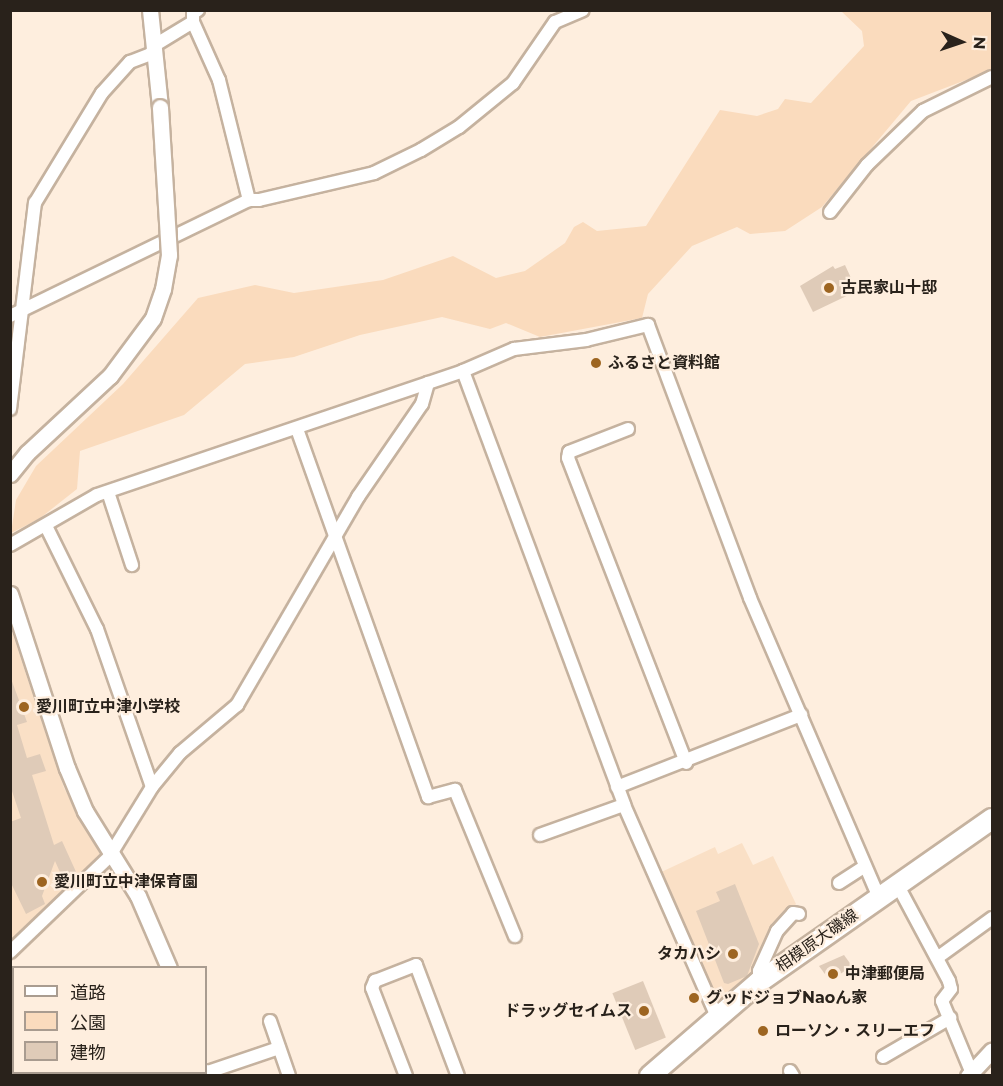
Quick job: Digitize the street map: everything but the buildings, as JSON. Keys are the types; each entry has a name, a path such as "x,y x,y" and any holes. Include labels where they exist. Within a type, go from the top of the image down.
{"main road":[{"name":"相模原大磯線","path":"650,1076 759,982 993,819"}],"street":[{"path":"10,474 27,453 110,376 153,318 169,255 156,45 150,10"},
{"path":"15,312 249,201 352,180 406,158 488,105 513,82 555,22 584,10"},
{"path":"10,409 15,312 35,203 43,186 102,93 130,62 151,54 156,45 196,16 219,80 249,201"},
{"path":"830,212 867,165 918,115 993,76"},
{"path":"10,545 108,492 463,372 514,349 586,340 648,325 714,506 879,898"},
{"path":"463,372 624,805 717,1017"},
{"path":"10,952 111,851 152,787 180,753 237,705 389,448 422,404 428,383"},
{"path":"297,429 428,797 455,790 515,936"},
{"path":"628,429 569,452 568,458 686,763"},
{"path":"108,492 133,557"},
{"path":"46,526 97,629 152,787"},
{"path":"10,594 67,768 85,811 141,903 168,966"},
{"path":"618,787 686,763 801,715"},
{"path":"540,835 624,805"},
{"path":"839,883 864,867"},
{"path":"897,884 951,989 942,1001 970,1074 993,1050"},
{"path":"759,982 766,951 777,931 793,913 799,914"},
{"path":"937,958 993,918"},
{"path":"406,1076 372,988 375,981 416,965 458,1076"},
{"path":"891,1057 950,1018"},
{"path":"270,1021 290,1076"},
{"path":"207,1074 279,1048"}],"shaded area":[{"name":"愛川町立中津小学校","path":"10,626 64,788 100,854 11,942"},
{"path":"742,843 753,865 773,856 796,904 773,929 749,983 721,1007 715,1005 657,874 715,847 718,854"}],"green space":[{"path":"841,11 992,11 992,70 911,101 822,207 785,231 750,234 737,227 692,246 648,294 642,318 540,337 506,323 490,329 442,317 360,335 294,357 245,364 184,415 80,451 77,489 39,519 11,533 16,500 36,466 123,384 198,298 255,285 294,293 383,280 453,256 496,278 525,271 565,243 574,227 583,222 597,231 646,226 720,110 757,116 778,109 785,99 811,103 864,46 862,31"}],"place":[{"name":"古民家山十邸","path":"829,288"},
{"name":"ふるさと資料館","path":"596,363"},
{"name":"愛川町立中津小学校","path":"24,707"},
{"name":"愛川町立中津保育園","path":"42,882"},
{"name":"タカハシ","path":"733,954"},
{"name":"中津郵便局","path":"833,974"},
{"name":"グッドジョブNaoん家","path":"694,998"},
{"name":"ドラッグセイムス","path":"644,1011"},
{"name":"ローソン・スリーエフ","path":"763,1031"}]}
